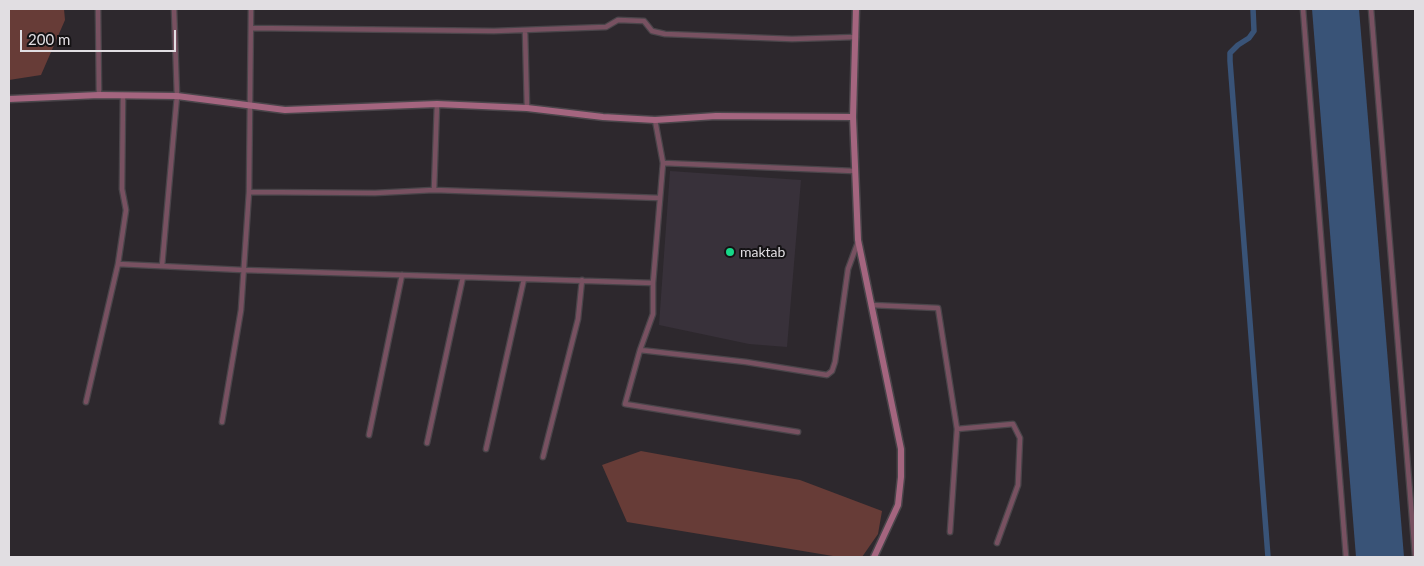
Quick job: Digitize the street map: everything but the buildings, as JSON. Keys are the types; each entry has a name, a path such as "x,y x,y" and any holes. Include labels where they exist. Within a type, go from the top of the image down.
{"street":[{"path":"98,9 99,95"},
{"path":"162,266 177,96 174,9"},
{"path":"222,422 241,310 249,192 251,9"},
{"path":"856,9 853,117 858,240 901,449 898,505 874,557"},
{"path":"1303,9 1346,557"},
{"path":"1372,9 1415,555"},
{"path":"251,28 494,31 606,27 618,20 644,21 652,30 664,34 792,39 856,37"},
{"path":"525,30 527,108"},
{"path":"9,99 99,95 177,96 284,110 437,104 527,108 603,117 655,120 716,116 853,117"},
{"path":"86,402 118,264 126,210 122,189 123,95"},
{"path":"434,190 437,104"},
{"path":"655,120 664,163 653,282 653,314 640,350 625,404 798,432"},
{"path":"664,163 854,171"},
{"path":"249,192 319,194 434,190 660,198"},
{"path":"640,350 746,362 826,375 832,371 835,362 848,269 858,240"},
{"path":"118,264 243,270 653,282"},
{"path":"369,435 402,275"},
{"path":"427,443 462,277"},
{"path":"486,449 524,279"},
{"path":"543,457 578,320 582,280"},
{"path":"871,305 938,308 957,429 950,532"},
{"path":"957,429 1013,424 1020,438 1018,484 997,543"}],"shaded area":[{"path":"9,9 64,9 65,20 41,75 9,80"},
{"name":"maktab","path":"670,171 801,180 787,347 749,344 659,325"},
{"path":"641,451 800,480 882,511 878,534 862,557 839,557 627,522 602,465"}],"water":[{"path":"1312,9 1359,9 1404,557 1356,557"}],"waterway":[{"path":"1253,9 1254,31 1249,38 1230,53 1230,61 1268,557"}],"place":[{"name":"maktab","path":"730,252"}]}
